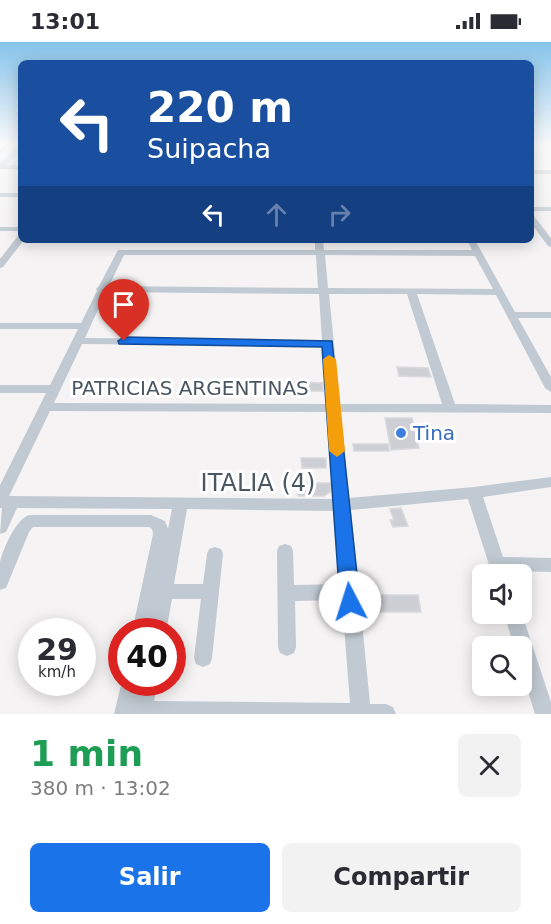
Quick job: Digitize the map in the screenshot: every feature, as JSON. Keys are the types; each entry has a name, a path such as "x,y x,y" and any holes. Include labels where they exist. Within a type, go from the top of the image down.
{"street":[{"path":"0,195 18,195"},
{"path":"534,209 551,209"},
{"path":"0,229 18,229"},
{"path":"535,229 551,244"},
{"path":"0,265 18,242"},
{"path":"397,243 401,253"},
{"path":"472,243 551,388"},
{"path":"319,246 361,714"},
{"path":"0,528 4,501 44,407 121,252 319,246 401,253 478,254"},
{"path":"101,289 499,292"},
{"path":"411,292 450,409"},
{"path":"512,315 551,315"},
{"path":"0,326 83,326"},
{"path":"76,340 328,343"},
{"name":"PATRICIAS ARGENTINAS","path":"0,389 53,389"},
{"name":"PATRICIAS ARGENTINAS","path":"44,407 551,410"},
{"name":"ITALIA (4)","path":"4,501 180,506 342,506 474,493 551,482"},
{"path":"474,493 496,564"},
{"path":"159,618 180,506"},
{"path":"0,583 22,529 30,521 39,519 151,521 159,525 161,534 144,618"},
{"path":"285,551 287,647"},
{"path":"203,658 215,554"},
{"path":"532,566 551,565"},
{"path":"164,592 211,591"},
{"path":"286,593 350,592"},
{"path":"516,624 545,714"},
{"path":"133,696 136,713"},
{"path":"136,713 143,696"},
{"path":"136,713 386,714"}],"building":[{"path":"397,367 428,368 431,377 399,376"},
{"path":"293,382 323,383 323,391 293,391"},
{"path":"385,418 412,418 419,448 391,450"},
{"path":"353,444 388,444 389,451 354,451"},
{"path":"301,458 326,458 326,468 302,468"},
{"path":"298,483 331,483 331,491 324,496 298,496"},
{"path":"401,508 408,526 393,527 390,520 394,520 390,509"},
{"path":"376,595 418,595 421,612 378,612"}],"slow traffic":[{"path":"329,359 337,451"}],"place":[{"name":"Tina","path":"401,433"}],"route":[{"path":"124,341 328,343 350,602"}]}
